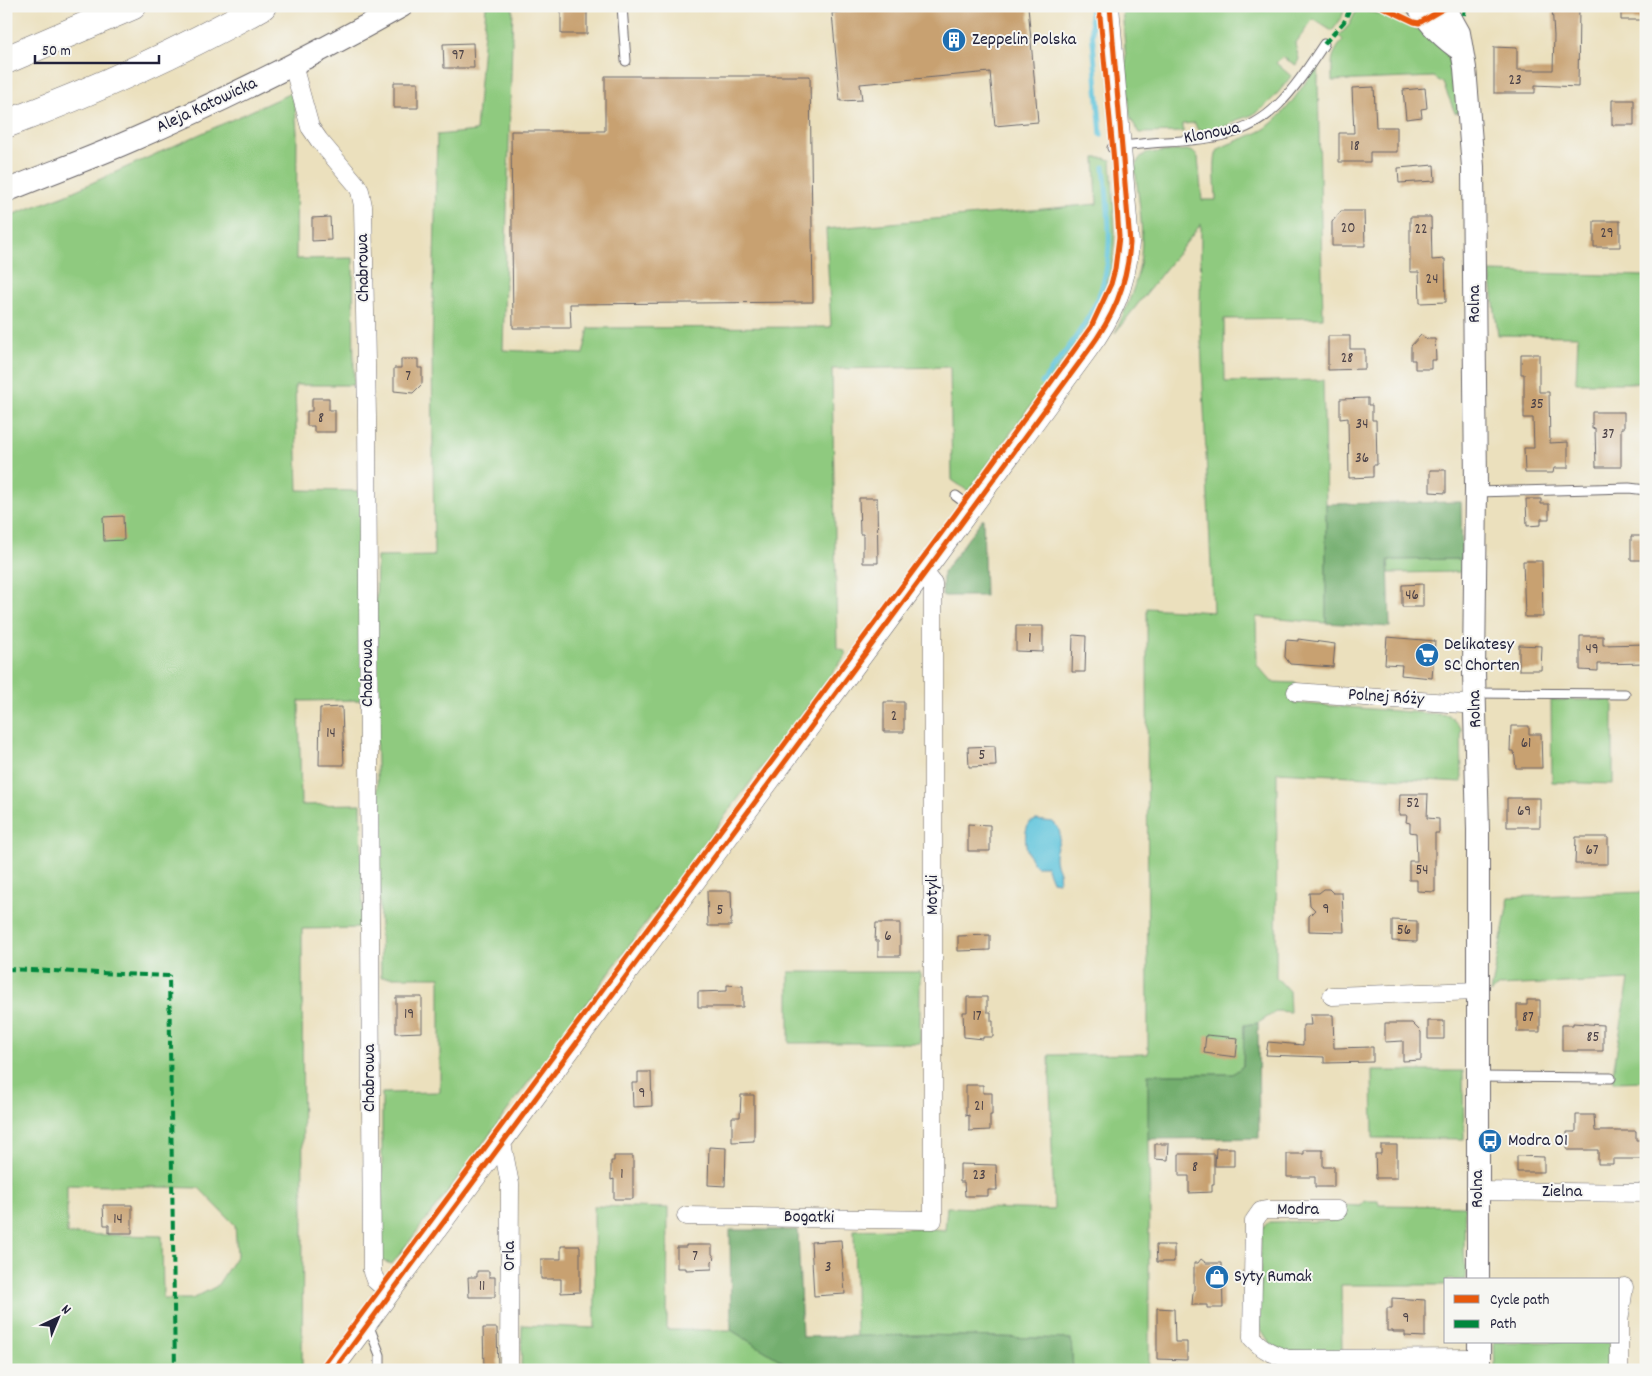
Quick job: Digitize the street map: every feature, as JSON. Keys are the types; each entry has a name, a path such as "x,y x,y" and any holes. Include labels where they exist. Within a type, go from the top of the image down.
{"highway":[{"path":"6,60 132,6"},
{"path":"6,124 58,105 132,72 192,44 262,6"}],"street":[{"name":"Aleja Katowicka","path":"6,191 130,141 293,65 402,6"},
{"path":"334,1370 1100,334 1117,304 1127,267 1130,243 1118,147 1110,6"},
{"path":"1418,6 1426,19 1450,43 1462,50"},
{"name":"Rolna","path":"1441,6 1460,33 1474,167 1478,792 1478,1278"},
{"name":"Chabrowa","path":"293,65 310,127 356,184 360,191 363,206 367,416 372,1272 375,1280 390,1293"},
{"name":"Motyli","path":"925,573 933,583 932,1220"},
{"name":"Polnej Róży","path":"1296,692 1476,699"},
{"path":"1332,996 1478,991"},
{"name":"Orla","path":"502,1143 510,1184 509,1370"},
{"name":"Zielna","path":"1478,1191 1646,1193"},
{"name":"Modra","path":"1338,1210 1266,1210 1261,1211 1254,1221 1252,1338 1258,1346 1268,1352 1288,1359 1479,1356"},
{"name":"Bogatki","path":"686,1216 932,1220"},
{"path":"1620,1315 1624,1287"},
{"path":"1619,1344 1619,1370"}],"lane":[{"path":"622,6 626,61"},
{"name":"Klonowa","path":"1118,147 1209,138 1234,133 1250,126 1265,117 1279,105 1324,44"},
{"path":"1476,492 1629,488 1646,490"},
{"path":"956,496 972,508"},
{"path":"1476,699 1625,694"},
{"path":"1478,1077 1611,1078"},
{"path":"368,1324 380,1355 380,1370"}],"green space":[{"path":"486,6 513,6 503,350 583,354 589,328 831,327 826,229 1097,204 1095,158 1111,160 1115,231 1113,260 1101,300 1088,327 968,491 952,480 950,367 832,369 837,648 844,650 846,655 392,1264 382,1261 382,1093 440,1092 440,977 381,977 375,663 377,557 434,556 432,348 437,135 476,131"},
{"path":"1122,6 1344,6 1344,10 1341,19 1332,31 1313,19 1295,44 1299,59 1296,65 1282,57 1276,63 1291,76 1269,102 1252,115 1215,129 1200,130 1197,129 1195,123 1183,124 1183,132 1139,133 1130,117"},
{"path":"1356,11 1365,11 1394,18 1422,32 1429,38 1432,36 1450,62 1457,90 1459,112 1455,113 1443,83 1434,77 1332,81 1333,59 1336,50 1343,40 1339,36 1350,24"},
{"path":"1319,62 1323,318 1224,319 1225,382 1323,380 1326,623 1256,617 1257,665 1272,682 1296,683 1294,703 1449,715 1461,728 1462,782 1277,772 1276,977 1289,991 1290,1012 1277,1011 1258,1023 1244,1025 1243,1066 1233,1074 1148,1074 1150,1215 1149,1370 1073,1370 1071,1339 923,1335 856,1337 854,1230 921,1228 945,1230 947,1207 1054,1210 1049,1055 1148,1054 1147,608 1213,612 1200,318 1201,224 1115,333 1134,286 1141,256 1141,223 1135,167 1139,159 1146,153 1187,150 1193,152 1198,157 1202,200 1216,200 1215,166 1218,150 1266,128 1282,114"},
{"path":"291,93 295,106 297,132 296,259 353,258 354,385 295,385 298,490 363,491 364,700 299,701 301,805 361,804 363,928 302,929 302,1370 6,1370 6,217 65,195","holes":["67,1185 199,1188 235,1225 237,1255 217,1286 192,1299 163,1299 162,1236 67,1234"]},
{"path":"1490,272 1646,276 1646,383 1576,383 1578,336 1498,335"},
{"path":"1461,502 1462,559 1388,560 1390,627 1326,623 1326,504"},
{"path":"983,518 985,596 942,596 943,573"},
{"path":"1462,559 1462,572 1389,573 1388,560"},
{"path":"1551,700 1613,700 1613,784 1552,782"},
{"path":"1646,892 1646,1081 1614,1082 1613,1072 1629,980 1499,986 1491,993 1509,897"},
{"path":"789,972 920,972 920,1043 789,1043"},
{"path":"1258,1023 1259,1138 1148,1139 1148,1074 1233,1074 1243,1066 1244,1025"},
{"path":"1372,1071 1463,1071 1464,1139 1373,1138"},
{"path":"1364,1201 1378,1201 1379,1205 1465,1206 1464,1250 1466,1278 1444,1278 1444,1285 1341,1285 1342,1352 1287,1352 1271,1345 1259,1326 1261,1229 1269,1222 1341,1221 1340,1205 1361,1206"},
{"path":"594,1206 668,1208 667,1330 731,1330 796,1370 521,1370 522,1325 595,1328"},
{"path":"730,1230 798,1230 802,1337 923,1335 1071,1339 1073,1370 796,1370 731,1330"},
{"path":"1494,1344 1609,1344 1609,1370 1495,1370"}],"water":[{"path":"1036,820 1053,822 1060,832 1055,854 1055,862 1060,876 1058,882 1052,881 1046,866 1036,866 1026,846 1027,828 1029,823"}],"building":[{"path":"561,6 587,6 587,34 561,34"},
{"name":"Zeppelin Polska","path":"892,6 1028,6 1038,122 995,126 990,72 860,84 862,100 840,101 832,13"},
{"path":"1552,6 1579,6 1578,87 1535,85 1535,93 1494,93 1494,47 1517,48 1517,70 1553,70 1554,36"},
{"path":"1646,6 1646,20 1621,20 1621,7"},
{"path":"473,43 474,68 444,68 443,44"},
{"path":"605,76 810,76 813,302 570,304 571,328 513,328 511,131 605,131"},
{"path":"394,82 418,82 418,108 394,108"},
{"path":"1374,87 1376,127 1397,127 1397,152 1370,152 1370,162 1339,162 1339,133 1354,133 1352,88"},
{"path":"1425,88 1427,108 1421,109 1422,117 1406,119 1403,90"},
{"path":"1612,100 1634,100 1634,125 1612,125"},
{"path":"1434,165 1435,181 1399,183 1398,168"},
{"path":"1341,211 1364,211 1365,246 1332,246 1332,222"},
{"path":"330,217 331,240 312,241 312,218"},
{"path":"1410,217 1431,217 1432,260 1445,259 1446,302 1420,303 1419,272 1410,272"},
{"path":"1594,221 1620,221 1620,247 1594,247"},
{"path":"1421,335 1427,339 1435,339 1436,360 1431,360 1431,369 1415,369 1415,360 1411,360 1411,346"},
{"path":"1328,336 1350,336 1350,349 1365,349 1365,369 1328,370"},
{"path":"1521,354 1539,354 1539,392 1549,392 1550,443 1568,442 1568,468 1554,468 1553,473 1525,473 1524,448 1534,448 1533,418 1524,418 1524,374 1521,374"},
{"path":"401,359 418,359 418,368 422,368 422,384 413,393 394,391 394,368 401,368"},
{"path":"312,398 329,398 329,410 335,410 335,432 314,432 314,426 307,426 307,411 312,411"},
{"path":"1368,398 1368,405 1372,405 1372,420 1376,420 1377,465 1373,465 1373,477 1349,478 1348,418 1340,419 1340,399"},
{"path":"1592,412 1624,412 1624,428 1621,428 1621,467 1596,467 1595,428 1592,429"},
{"path":"1430,470 1446,470 1446,493 1430,492"},
{"path":"859,498 877,498 878,563 863,563 863,534 860,534"},
{"path":"1526,499 1541,499 1541,504 1549,504 1549,519 1541,519 1541,525 1527,526"},
{"path":"123,516 124,540 104,541 103,517"},
{"path":"1631,536 1646,536 1646,560 1631,560"},
{"path":"1523,561 1542,561 1543,617 1525,617"},
{"path":"1423,584 1423,607 1402,607 1402,585"},
{"path":"1016,626 1043,626 1043,652 1016,651"},
{"path":"1073,635 1086,636 1085,672 1072,672"},
{"path":"1580,636 1603,636 1603,645 1646,644 1646,663 1598,664 1598,671 1580,670"},
{"path":"1387,637 1435,641 1432,678 1401,675 1402,665 1385,664"},
{"path":"1298,639 1335,644 1333,667 1290,664 1285,657 1286,640 1298,641"},
{"path":"1519,645 1542,646 1541,670 1519,670"},
{"path":"884,702 904,702 904,732 884,732"},
{"path":"342,707 344,765 319,765 320,708"},
{"path":"1511,726 1529,726 1529,734 1541,734 1542,768 1516,768 1514,751 1510,751"},
{"path":"995,746 996,766 969,767 968,747"},
{"path":"1400,794 1428,794 1427,818 1439,819 1439,833 1435,833 1435,892 1417,891 1417,880 1409,880 1409,861 1417,861 1416,833 1410,832 1410,823 1406,822 1407,815 1399,815"},
{"path":"1507,798 1540,798 1540,827 1507,827"},
{"path":"968,824 990,825 990,851 968,851"},
{"path":"1576,837 1608,837 1608,864 1575,864"},
{"path":"1324,889 1329,889 1333,893 1342,893 1344,932 1309,931 1309,916 1315,910 1310,905 1309,893 1319,893"},
{"path":"707,891 731,891 731,926 708,926"},
{"path":"1392,920 1417,921 1417,942 1392,941"},
{"path":"876,923 900,923 900,956 878,956 878,941 875,941"},
{"path":"990,935 990,950 958,951 958,936"},
{"path":"727,985 743,986 743,1007 698,1007 698,992 727,991"},
{"path":"396,997 422,997 422,1032 396,1033"},
{"path":"967,997 987,997 987,1012 991,1012 991,1021 993,1021 993,1037 983,1037 983,1039 964,1037 963,1012 967,1012"},
{"path":"1527,1000 1540,1000 1540,1032 1517,1032 1517,1005 1527,1005"},
{"path":"1310,1015 1333,1015 1334,1048 1373,1047 1373,1062 1324,1063 1324,1057 1266,1055 1268,1042 1303,1045 1303,1025 1311,1025"},
{"path":"1428,1021 1444,1021 1444,1039 1428,1039"},
{"path":"1385,1023 1412,1023 1421,1032 1421,1060 1403,1061 1403,1041 1385,1042"},
{"path":"1573,1023 1603,1025 1603,1051 1562,1051 1562,1025 1573,1025"},
{"path":"1206,1035 1238,1038 1236,1057 1204,1053"},
{"path":"638,1072 651,1072 652,1106 633,1107 632,1083 638,1083"},
{"path":"966,1085 983,1085 983,1093 992,1093 990,1130 969,1131 969,1115 966,1116"},
{"path":"741,1095 754,1095 754,1141 732,1142 732,1117 740,1117"},
{"path":"1576,1115 1594,1115 1595,1131 1636,1131 1636,1140 1646,1140 1646,1159 1613,1159 1613,1164 1598,1164 1598,1150 1567,1150 1567,1132 1576,1132"},
{"path":"1155,1144 1169,1144 1168,1160 1155,1159"},
{"path":"1381,1145 1397,1145 1397,1178 1376,1178 1375,1154 1381,1154"},
{"path":"709,1147 726,1148 725,1186 708,1185"},
{"path":"1216,1148 1234,1148 1234,1166 1215,1166"},
{"path":"1304,1150 1323,1150 1323,1167 1334,1167 1334,1187 1315,1187 1315,1177 1287,1177 1287,1154 1304,1154"},
{"path":"1179,1154 1214,1154 1214,1184 1212,1184 1212,1192 1189,1193 1189,1176 1179,1176"},
{"path":"614,1156 633,1156 633,1199 614,1199 614,1179 611,1180 611,1161 614,1161"},
{"path":"1517,1156 1544,1157 1544,1172 1517,1172"},
{"path":"960,1164 996,1165 997,1190 988,1190 988,1196 965,1196 964,1182 960,1182"},
{"path":"103,1205 132,1205 132,1233 109,1233 109,1225 104,1225"},
{"path":"841,1240 845,1294 814,1296 811,1242"},
{"path":"686,1245 712,1245 712,1254 715,1258 712,1261 712,1269 686,1270 686,1268 677,1268 677,1247 686,1247"},
{"path":"1156,1245 1174,1245 1174,1262 1157,1262"},
{"path":"561,1246 580,1246 580,1292 561,1293 561,1279 541,1279 541,1259 561,1259"},
{"path":"1201,1259 1206,1263 1222,1263 1223,1308 1207,1308 1207,1305 1192,1305 1194,1263 1198,1263"},
{"path":"477,1271 489,1271 489,1277 495,1277 495,1297 469,1297 468,1277 477,1277"},
{"path":"1392,1298 1425,1300 1425,1337 1405,1336 1405,1332 1387,1331 1387,1308 1392,1308"},
{"path":"1157,1308 1174,1309 1175,1342 1187,1342 1187,1360 1157,1359"},
{"path":"483,1328 497,1328 498,1370 484,1370"}],"waterway":[{"path":"1090,6 1101,135"},
{"path":"1042,383 1086,322 1103,284 1109,251 1104,167"}],"marked path":[{"path":"1324,44 1344,22 1351,6"},
{"path":"1464,15 1465,6"},
{"path":"6,969 169,976 175,1370"}],"cycle path":[{"path":"320,1370 954,516 1091,327 1111,284 1119,237 1099,6"},
{"path":"334,1370 925,573 1105,326 1122,287 1130,243 1110,6"},
{"path":"1380,6 1419,23 1448,6"}],"place":[{"name":"Zeppelin Polska","path":"954,40"},
{"name":"Delikatesy SC Chorten","path":"1427,655"},
{"name":"Modra 01","path":"1490,1141"},
{"name":"Syty Rumak","path":"1217,1277"}]}
